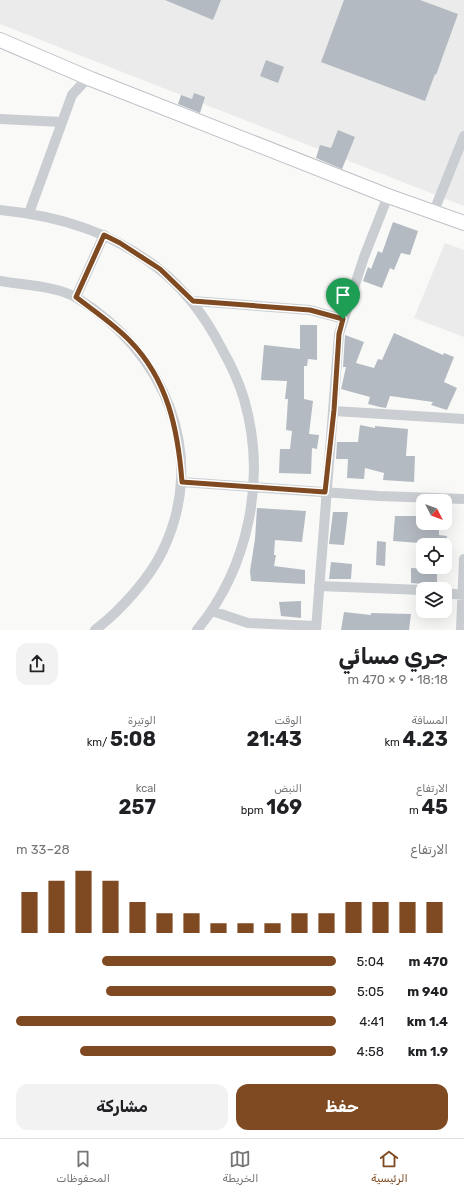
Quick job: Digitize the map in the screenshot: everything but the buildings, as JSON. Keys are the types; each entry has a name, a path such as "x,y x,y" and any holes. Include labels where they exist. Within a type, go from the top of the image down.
{"street":[{"path":"0,40 91,79 388,196 434,211 464,223"},
{"path":"29,213 72,95 80,85 91,79"},
{"path":"0,119 62,122"},
{"path":"434,211 464,136"},
{"path":"212,611 247,626 316,628 325,492 334,410 339,334 343,319 388,196"},
{"path":"0,210 58,218 104,235 120,243 160,269 193,301 217,339 233,371 244,399 253,447 255,486 238,560 226,587 212,611 197,630"},
{"path":"76,297 104,235"},
{"path":"0,281 53,290 76,297 108,321 131,342 153,371 165,394 174,422 182,482 178,510 163,552 129,598 95,630"},
{"path":"193,301 310,310 343,319"},
{"path":"334,410 464,419"},
{"path":"182,482 325,492 464,499"},
{"path":"461,630 464,559"},
{"path":"319,586 416,590"},
{"path":"452,593 463,594"}],"shaded area":[{"path":"0,0 464,0 464,206 0,24"},
{"path":"445,243 464,250 464,337 414,318"}],"route":[{"path":"104,235 120,243 160,269 193,301 310,310 343,319 339,334 334,410 325,492 182,482 179,449 171,410 165,394 153,371 131,342 108,321 76,297 104,235"}]}
